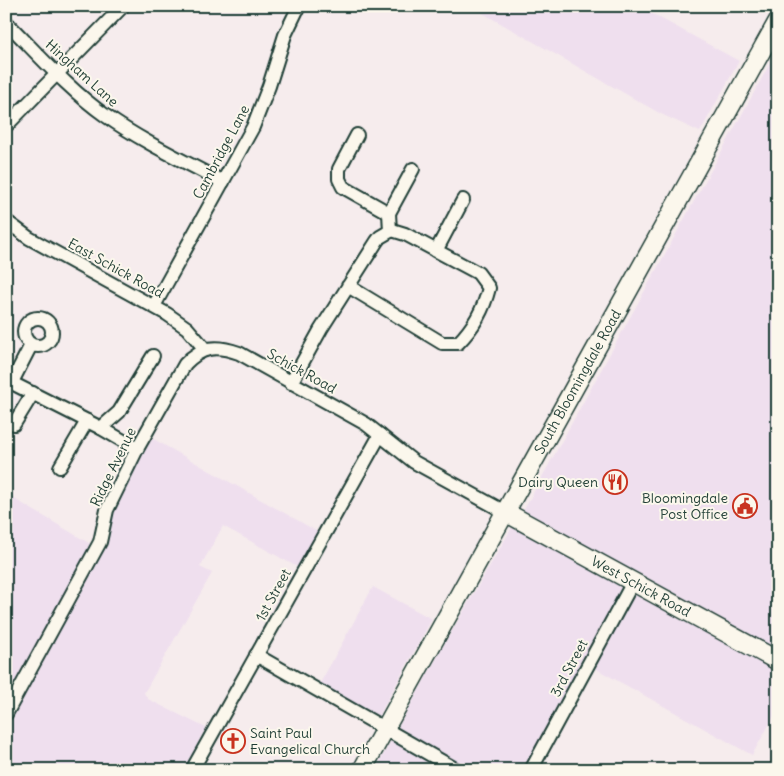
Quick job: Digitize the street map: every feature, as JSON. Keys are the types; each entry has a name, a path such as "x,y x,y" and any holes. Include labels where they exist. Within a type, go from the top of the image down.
{"main road":[{"name":"South Bloomingdale Road","path":"362,770 778,21"},
{"name":"West Schick Road","path":"504,512 778,661"}],"street":[{"path":"6,126 123,6"},
{"name":"Cambridge Lane","path":"154,306 260,112 285,35 299,6"},
{"name":"Hingham Lane","path":"6,22 93,106 118,124 223,182"},
{"path":"357,136 339,169 339,179 344,187 389,213"},
{"path":"390,231 389,213 414,169"},
{"path":"436,251 464,200"},
{"name":"East Schick Road","path":"6,221 29,238 154,306 187,328 205,349"},
{"path":"291,383 321,329 348,286 377,241 392,230 405,234 478,273 489,288 486,300 469,332 458,343 442,343 348,286"},
{"path":"31,345 9,381 101,428 137,450"},
{"name":"Schick Road","path":"205,349 226,349 239,353 350,415 380,435"},
{"name":"Ridge Avenue","path":"6,714 100,542 107,510 137,450 186,364 192,356 205,349"},
{"path":"101,428 119,412 153,356"},
{"path":"14,424 33,394"},
{"path":"60,467 87,421"},
{"path":"380,435 395,449 414,462 504,512"},
{"name":"1st Street","path":"192,770 380,435"},
{"name":"3rd Street","path":"531,770 633,582"},
{"path":"256,655 457,770"}],"shaded area":[{"path":"470,6 638,6 739,61 700,132 661,114"},
{"path":"778,49 778,632 766,652 520,517"},
{"path":"148,436 320,533 299,568 223,526 200,567 212,573 144,693 148,699 206,728 183,770 6,770 6,718"},
{"path":"6,494 94,546 6,706"},
{"path":"514,524 778,664 778,709 752,755 591,666 529,770 460,770 395,733"},
{"path":"373,587 432,619 377,719 318,687"},
{"path":"393,737 446,766 444,770 375,770"}],"place":[{"name":"Dairy Queen","path":"615,482"},
{"name":"Bloomingdale Post Office","path":"745,506"},
{"name":"Saint Paul Evangelical Church","path":"233,741"}]}
